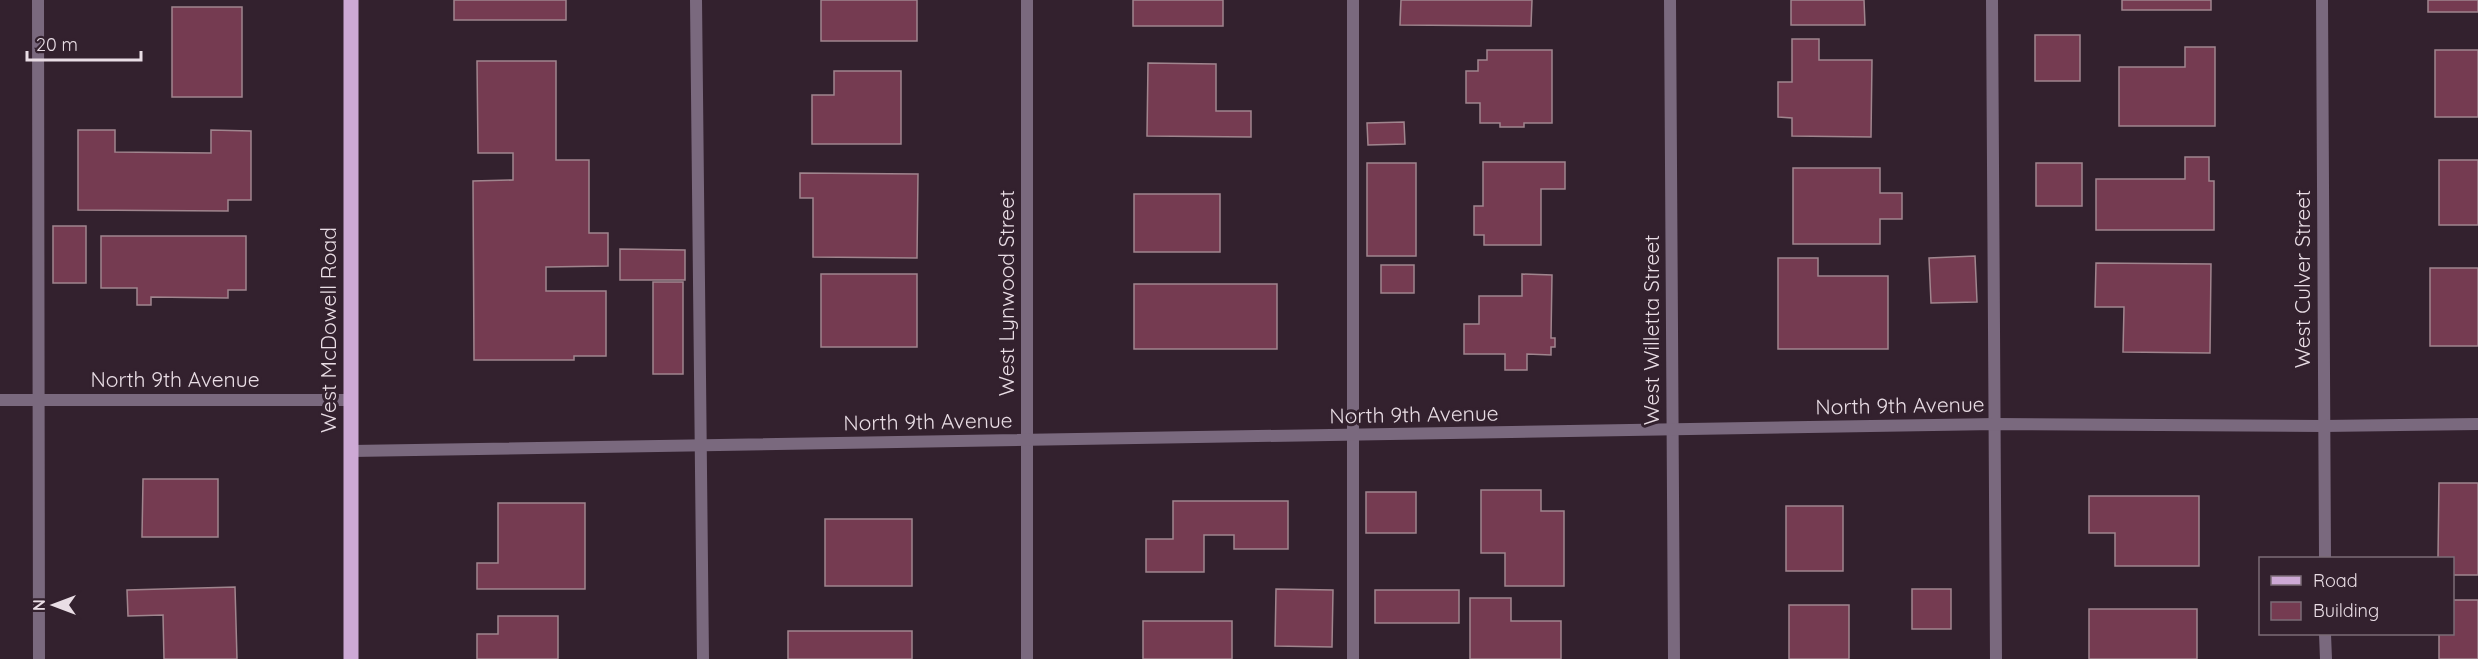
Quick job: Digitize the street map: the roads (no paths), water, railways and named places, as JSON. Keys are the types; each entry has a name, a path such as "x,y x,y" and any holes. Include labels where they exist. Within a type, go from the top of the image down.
{"main road":[{"name":"West McDowell Road","path":"351,0 349,400 351,659"}],"street":[{"path":"38,0 39,659"},
{"path":"696,0 703,659"},
{"name":"West Lynwood Street","path":"1027,0 1027,659"},
{"path":"1353,0 1353,659"},
{"name":"West Willetta Street","path":"1670,0 1674,659"},
{"path":"1992,0 1996,659"},
{"name":"West Culver Street","path":"2322,0 2325,557"},
{"name":"North 9th Avenue","path":"0,400 349,400"},
{"name":"North 9th Avenue","path":"351,451 1995,424 2323,426 2478,424"},
{"path":"2325,635 2326,659"}]}
